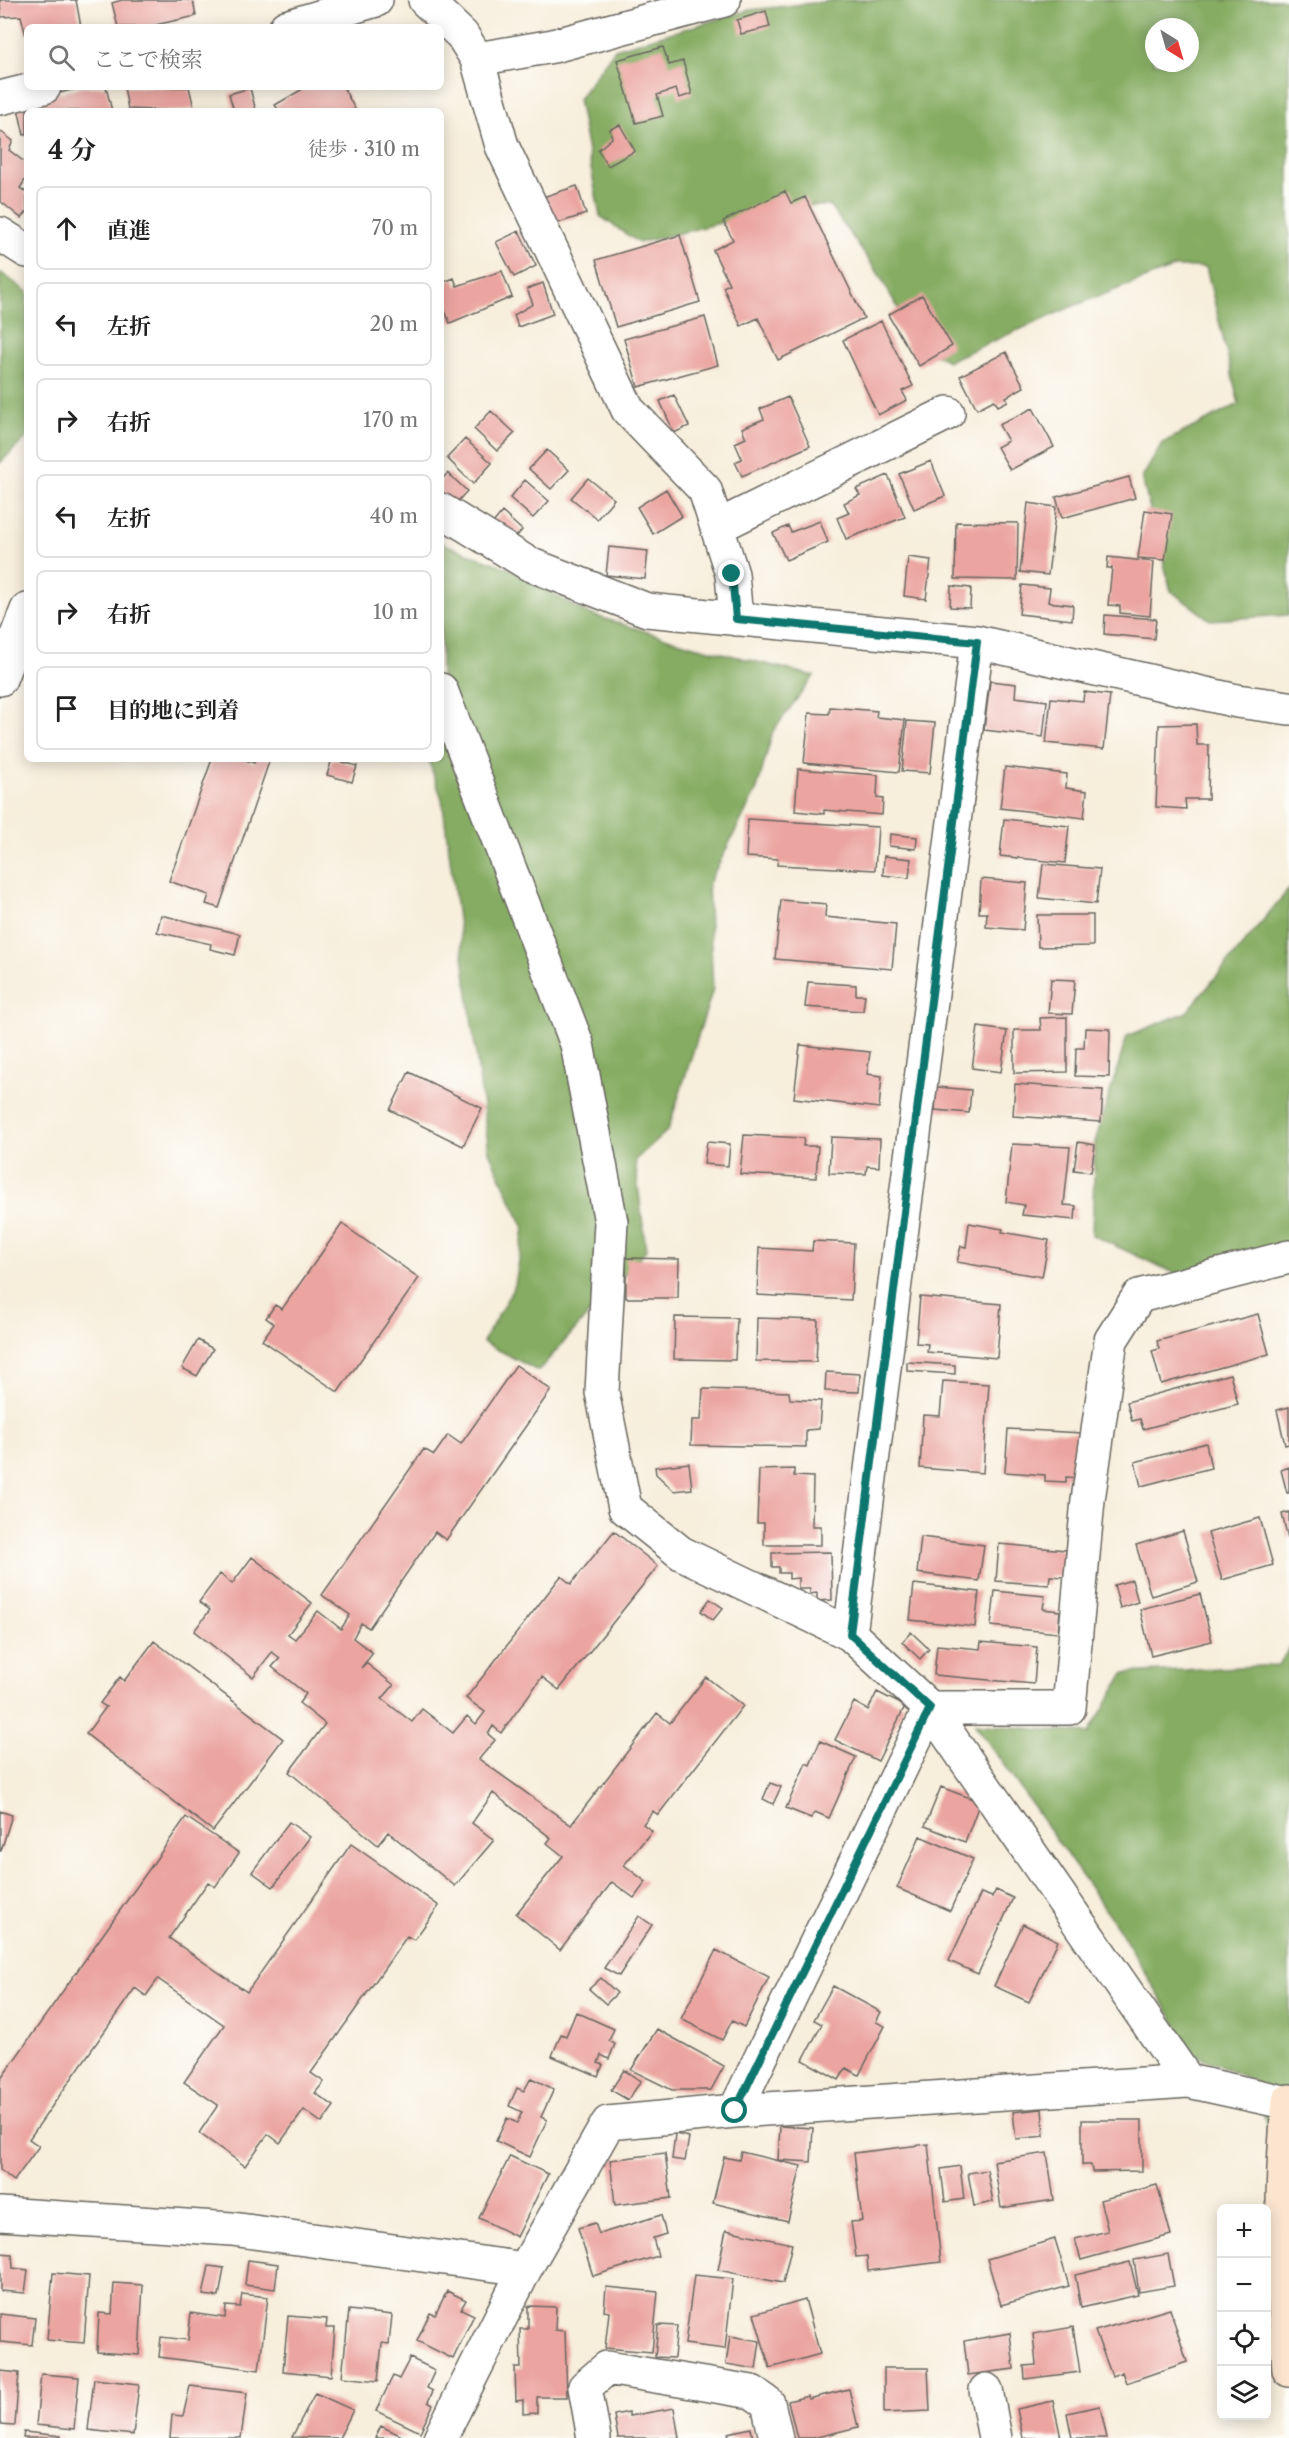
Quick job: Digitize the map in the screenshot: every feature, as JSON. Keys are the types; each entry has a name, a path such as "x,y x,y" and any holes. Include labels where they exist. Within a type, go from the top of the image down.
{"street":[{"path":"296,24 376,0"},
{"path":"425,0 462,35 477,59 502,146 628,410 705,490 732,574 736,619"},
{"path":"477,59 553,46 724,0"},
{"path":"0,98 32,90"},
{"path":"0,234 24,249"},
{"path":"717,527 948,413"},
{"path":"444,512 529,564 647,610 977,642 1237,701 1289,708"},
{"path":"0,679 24,618"},
{"path":"850,1634 977,642"},
{"path":"444,698 577,1044 610,1222 602,1392 625,1508 681,1553 850,1634 930,1708 1188,2081"},
{"path":"930,1708 1069,1708 1088,1500 1111,1340 1139,1296 1289,1257"},
{"path":"735,2111 930,1708"},
{"path":"440,2438 525,2269 608,2123 735,2111 1188,2081 1289,2102 1283,2206 1284,2309 1289,2370"},
{"path":"0,2214 232,2229 525,2269"},
{"path":"594,2438 585,2387 607,2368 752,2392 768,2403 776,2438"},
{"path":"986,2390 995,2438"}],"green space":[{"path":"839,0 1289,0 1289,615 1210,620 1171,591 1142,478 1162,443 1239,404 1206,267 1175,267 1071,307 948,361 920,347 878,273 830,206 793,205 639,243 600,216 578,99 615,49 750,10"},
{"path":"0,272 24,290 24,440 0,463"},
{"path":"444,544 508,568 586,613 694,646 814,676 773,731 757,789 708,885 713,989 668,1130 635,1160 646,1250 538,1371 483,1342 515,1285 524,1228 489,1152 442,799 429,762 444,762"},
{"path":"1289,889 1289,1271 1200,1285 1092,1235 1095,1142 1127,1036 1187,1012"},
{"path":"1289,1648 1289,2228 1257,2083 1194,2054 1119,1929 975,1724 1089,1733 1124,1673 1279,1665"}],"building":[{"path":"0,0 76,0 80,24 24,24 24,28 21,16 1,17"},
{"path":"122,0 193,0 196,16 160,24 117,24 112,3"},
{"path":"766,11 770,27 741,34 737,20"},
{"path":"663,47 669,65 683,61 692,94 679,98 676,89 657,95 663,116 636,123 617,60"},
{"path":"71,90 107,90 111,108 24,108 24,135 17,104"},
{"path":"125,90 190,90 194,108 128,108"},
{"path":"251,90 255,108 233,108 229,94"},
{"path":"301,90 345,90 354,108 277,108 275,105"},
{"path":"620,125 635,151 608,166 598,150 612,138 610,129"},
{"path":"0,131 13,141 9,150 24,162 24,182 20,188 24,191 24,215 21,218 0,201"},
{"path":"577,186 586,214 552,225 543,197"},
{"path":"785,191 791,203 805,197 864,318 778,360 758,318 741,326 723,287 729,284 713,250 733,240 723,221"},
{"path":"519,231 536,266 514,277 496,242"},
{"path":"680,235 700,302 616,327 596,260"},
{"path":"502,271 512,297 450,323 444,308 444,282 454,278 457,286"},
{"path":"543,283 553,314 518,327 514,315 533,304 527,289"},
{"path":"922,295 952,346 919,366 888,315"},
{"path":"705,317 718,365 638,387 624,339"},
{"path":"881,321 913,386 902,391 907,400 878,415 843,340"},
{"path":"1006,352 1024,387 1006,397 1008,401 998,406 994,400 977,409 960,376"},
{"path":"674,395 689,426 674,433 660,401"},
{"path":"788,397 810,446 742,476 735,462 742,459 735,443 746,438 742,428 764,419 760,409"},
{"path":"1033,408 1054,447 1010,470 997,447 1008,441 999,425"},
{"path":"491,411 515,433 497,451 474,429"},
{"path":"465,439 492,463 473,484 447,458"},
{"path":"547,450 569,470 551,489 529,469"},
{"path":"931,461 945,496 914,509 899,474"},
{"path":"448,473 467,491 449,511 444,507 444,477"},
{"path":"888,475 905,517 846,539 837,518 849,513 844,503 860,495 856,489"},
{"path":"1129,477 1135,498 1062,518 1056,497"},
{"path":"588,478 614,499 597,519 571,498"},
{"path":"525,480 549,501 533,518 510,498"},
{"path":"666,489 682,516 653,534 637,507"},
{"path":"1028,503 1056,507 1048,575 1020,572"},
{"path":"1145,510 1172,514 1165,560 1138,558"},
{"path":"502,512 522,530 509,545 489,528"},
{"path":"820,521 828,542 786,560 773,533 788,526 791,532"},
{"path":"956,522 1018,523 1017,580 955,579"},
{"path":"609,547 648,551 645,579 606,575"},
{"path":"908,557 931,560 926,599 904,596"},
{"path":"1108,557 1154,562 1150,616 1120,613 1120,606 1108,605 1112,568 1107,568"},
{"path":"1022,585 1050,588 1048,602 1073,605 1072,620 1019,614"},
{"path":"951,586 971,588 970,608 950,607"},
{"path":"1105,615 1156,619 1154,639 1104,634"},
{"path":"990,681 1016,684 1015,697 1047,701 1043,737 984,730"},
{"path":"1084,692 1110,695 1104,749 1046,743 1051,698 1083,701"},
{"path":"830,707 877,711 876,717 905,720 899,772 804,763 809,713 829,714"},
{"path":"907,721 935,723 930,773 902,771"},
{"path":"1196,724 1197,745 1209,745 1208,799 1185,799 1186,809 1156,807 1159,725"},
{"path":"211,762 269,762 219,908 206,904 209,895 169,881"},
{"path":"331,762 357,766 352,782 327,775"},
{"path":"1005,767 1067,774 1066,788 1087,791 1084,818 1000,808"},
{"path":"798,769 878,775 877,798 883,799 882,815 824,810 824,814 795,811"},
{"path":"748,819 878,827 875,870 777,865 778,859 746,857"},
{"path":"1004,819 1069,826 1065,863 1000,856"},
{"path":"890,834 917,837 916,849 889,846"},
{"path":"884,856 911,859 909,878 883,875"},
{"path":"1043,864 1100,869 1096,904 1039,898"},
{"path":"981,879 1027,883 1023,930 986,927 987,913 979,913"},
{"path":"781,900 826,904 825,917 896,924 892,969 775,959"},
{"path":"161,915 240,934 235,955 210,949 211,944 157,932"},
{"path":"1037,915 1093,915 1093,946 1038,947"},
{"path":"1051,979 1075,980 1072,1014 1048,1013"},
{"path":"808,982 856,985 856,995 865,995 863,1011 805,1007"},
{"path":"1067,1017 1067,1072 1014,1073 1014,1030 1041,1030 1040,1018"},
{"path":"978,1027 1007,1031 1001,1072 972,1068"},
{"path":"1085,1028 1110,1029 1109,1077 1075,1076 1076,1048 1084,1048"},
{"path":"800,1045 870,1052 867,1074 882,1076 879,1108 794,1098"},
{"path":"409,1072 482,1108 463,1146 390,1110"},
{"path":"1015,1084 1103,1090 1101,1122 1013,1116"},
{"path":"937,1087 971,1090 969,1113 935,1110"},
{"path":"744,1135 804,1138 803,1146 818,1146 816,1178 740,1174"},
{"path":"831,1137 880,1139 879,1167 867,1166 866,1174 829,1173"},
{"path":"707,1142 730,1144 728,1166 704,1164"},
{"path":"1078,1142 1095,1145 1091,1172 1074,1170"},
{"path":"1012,1144 1070,1147 1064,1205 1076,1206 1075,1220 1022,1215 1024,1205 1006,1202"},
{"path":"969,1223 1003,1229 1002,1232 1049,1240 1042,1277 957,1262 961,1246 966,1247"},
{"path":"342,1224 419,1278 338,1392 262,1340 274,1324 266,1318 275,1305 282,1309"},
{"path":"813,1241 854,1243 851,1300 757,1295 759,1248 812,1251"},
{"path":"626,1258 679,1259 678,1298 626,1298"},
{"path":"920,1297 1001,1304 997,1358 927,1352 928,1344 916,1343"},
{"path":"1258,1314 1269,1354 1161,1384 1152,1351 1159,1349 1157,1341"},
{"path":"675,1317 737,1318 735,1360 674,1359"},
{"path":"757,1318 818,1320 816,1362 756,1361"},
{"path":"198,1340 213,1349 197,1376 182,1368"},
{"path":"907,1362 955,1365 955,1374 907,1371"},
{"path":"516,1365 551,1390 446,1540 435,1532 369,1628 361,1623 353,1638 373,1653 361,1668 366,1663 394,1685 382,1699 412,1722 422,1709 453,1733 467,1716 476,1724 485,1712 466,1698 561,1576 571,1584 614,1531 658,1566 559,1690 542,1677 501,1733 493,1726 488,1734 495,1740 479,1759 571,1825 657,1713 670,1723 706,1677 743,1706 658,1815 653,1811 643,1824 652,1831 624,1865 646,1882 634,1898 612,1882 560,1950 516,1914 563,1856 547,1843 551,1838 493,1793 472,1823 494,1840 455,1886 388,1832 378,1845 289,1772 325,1724 299,1703 306,1694 272,1667 280,1658 272,1652 253,1677 194,1631 210,1610 199,1602 220,1574 232,1584 252,1557 312,1603 288,1634 295,1639 318,1611 341,1629 350,1615 322,1595 424,1449 434,1455 448,1435 461,1444"},
{"path":"826,1372 860,1374 859,1392 825,1391"},
{"path":"1230,1374 1238,1404 1143,1429 1140,1419 1132,1421 1127,1402"},
{"path":"943,1381 989,1384 983,1473 920,1468 923,1415 940,1416"},
{"path":"703,1389 789,1392 790,1399 821,1401 819,1429 806,1430 806,1447 691,1445 692,1420 701,1420"},
{"path":"1289,1407 1289,1444 1285,1445 1277,1410"},
{"path":"1008,1429 1082,1433 1079,1478 1066,1477 1066,1482 1045,1481 1045,1475 1005,1472"},
{"path":"1206,1443 1211,1468 1141,1486 1135,1462"},
{"path":"689,1463 692,1489 674,1491 656,1474 655,1467"},
{"path":"1289,1467 1289,1493 1287,1493 1281,1470"},
{"path":"794,1469 794,1476 813,1477 812,1526 821,1526 821,1545 764,1545 764,1523 757,1523 759,1470"},
{"path":"1289,1512 1289,1539 1288,1539 1282,1514"},
{"path":"1260,1518 1273,1565 1222,1580 1208,1533"},
{"path":"1183,1531 1198,1582 1151,1596 1136,1545"},
{"path":"921,1537 984,1545 979,1581 917,1573"},
{"path":"999,1544 1066,1550 1065,1577 1050,1576 1049,1585 996,1581"},
{"path":"831,1552 832,1600 817,1601 817,1593 810,1594 810,1589 798,1589 798,1578 789,1579 789,1573 779,1573 779,1567 772,1567 772,1553"},
{"path":"1132,1580 1138,1602 1120,1608 1114,1585"},
{"path":"914,1584 979,1592 975,1627 910,1620"},
{"path":"995,1591 1045,1596 1043,1609 1060,1611 1058,1633 991,1626"},
{"path":"1200,1594 1212,1641 1151,1656 1140,1609"},
{"path":"710,1599 723,1608 713,1620 701,1611"},
{"path":"911,1632 929,1649 920,1659 902,1642"},
{"path":"154,1641 283,1739 213,1831 86,1734 106,1707 100,1703 120,1677 124,1681"},
{"path":"981,1642 1037,1647 1034,1684 934,1675 937,1645 980,1649"},
{"path":"877,1692 905,1706 878,1761 835,1740 854,1702 868,1710"},
{"path":"820,1741 856,1757 829,1818 815,1812 811,1818 786,1808 806,1763 810,1765"},
{"path":"770,1783 781,1787 773,1804 763,1799"},
{"path":"941,1787 980,1802 965,1842 925,1826"},
{"path":"0,1811 12,1815 1,1851 0,1851"},
{"path":"186,1817 239,1853 215,1887 208,1882 169,1938 247,1992 351,1844 439,1906 414,1940 407,1936 311,2073 324,2082 315,2093 334,2106 322,2123 304,2110 280,2143 268,2134 245,2166 199,2133 218,2105 184,2082 224,2025 158,1979 146,1996 135,1988 29,2139 39,2146 14,2181 0,2170 0,2080"},
{"path":"289,1822 310,1837 273,1887 252,1872"},
{"path":"920,1836 973,1859 950,1911 897,1888"},
{"path":"996,1890 1013,1898 978,1974 949,1961 981,1893 992,1897"},
{"path":"639,1916 652,1925 619,1976 604,1968"},
{"path":"1023,1924 1058,1941 1029,2002 994,1986"},
{"path":"716,1950 769,1977 744,2027 732,2021 722,2040 681,2019"},
{"path":"601,1978 617,1993 606,2004 589,1989"},
{"path":"833,1986 881,2012 876,2022 885,2026 859,2075 846,2068 839,2080 803,2060 822,2024 814,2020"},
{"path":"576,2012 614,2029 609,2041 615,2044 609,2059 601,2055 598,2063 603,2065 598,2076 552,2056 561,2034 566,2036"},
{"path":"657,2029 724,2066 711,2090 672,2090 631,2070"},
{"path":"624,2070 641,2081 628,2100 611,2090"},
{"path":"531,2078 554,2089 541,2117 547,2120 530,2157 496,2141 507,2118 517,2123 522,2112 509,2106 517,2088 524,2091"},
{"path":"1042,2109 1044,2136 1016,2139 1013,2112"},
{"path":"1082,2120 1142,2120 1142,2171 1092,2172 1091,2165 1082,2165"},
{"path":"780,2126 813,2128 811,2162 778,2160"},
{"path":"675,2134 689,2137 685,2161 672,2159"},
{"path":"928,2144 941,2262 868,2271 867,2256 856,2257 851,2222 862,2221 854,2153"},
{"path":"741,2152 801,2166 788,2221 713,2203 724,2157 739,2160"},
{"path":"665,2153 671,2198 615,2205 610,2160"},
{"path":"1047,2153 1054,2200 1001,2208 994,2161"},
{"path":"510,2156 548,2174 517,2237 479,2218"},
{"path":"960,2166 964,2199 945,2202 941,2169"},
{"path":"987,2170 993,2202 974,2206 968,2173"},
{"path":"1157,2185 1171,2235 1081,2260 1075,2239 1108,2231 1100,2200"},
{"path":"661,2215 666,2234 653,2238 658,2256 593,2276 578,2228 595,2223 599,2234"},
{"path":"726,2230 792,2244 783,2283 718,2270"},
{"path":"1055,2239 1069,2286 1001,2305 987,2259"},
{"path":"0,2253 12,2254 13,2268 28,2270 25,2293 0,2291"},
{"path":"1168,2254 1174,2286 1139,2292 1134,2260"},
{"path":"248,2260 278,2264 275,2289 245,2285"},
{"path":"1130,2262 1138,2295 1081,2308 1075,2275"},
{"path":"209,2266 224,2268 219,2297 203,2295"},
{"path":"53,2273 89,2276 84,2343 47,2340"},
{"path":"694,2275 733,2279 725,2349 685,2344"},
{"path":"114,2283 143,2285 139,2355 97,2352 99,2313 112,2314"},
{"path":"606,2287 658,2292 652,2352 605,2348 609,2312 604,2311"},
{"path":"447,2291 466,2300 461,2309 474,2315 453,2359 417,2341 430,2313 435,2315"},
{"path":"242,2294 268,2297 259,2370 159,2357 161,2337 188,2340 191,2313 225,2318 226,2306 240,2307"},
{"path":"805,2299 820,2354 770,2368 754,2314"},
{"path":"528,2306 556,2307 555,2330 565,2331 567,2397 537,2397 537,2413 523,2414 523,2400 516,2401 515,2368 521,2368 520,2329 528,2329"},
{"path":"1170,2309 1187,2362 1126,2383 1122,2372 1112,2376 1095,2331"},
{"path":"349,2310 392,2315 389,2344 382,2343 378,2381 342,2377"},
{"path":"0,2314 35,2318 32,2345 0,2342"},
{"path":"288,2316 327,2319 326,2328 335,2328 331,2376 283,2371"},
{"path":"658,2325 677,2326 674,2358 655,2357"},
{"path":"1073,2327 1080,2372 1025,2379 1024,2366 1036,2365 1033,2334"},
{"path":"1010,2333 1014,2369 968,2375 964,2341"},
{"path":"730,2336 760,2341 756,2369 726,2364"},
{"path":"410,2358 435,2370 427,2388 433,2391 428,2402 433,2405 420,2432 376,2411 393,2376 399,2379"},
{"path":"884,2368 928,2368 930,2411 884,2413"},
{"path":"0,2371 19,2373 15,2425 0,2424"},
{"path":"41,2374 79,2377 74,2429 36,2425"},
{"path":"94,2379 139,2384 133,2435 88,2430"},
{"path":"190,2386 247,2393 241,2438 170,2438 172,2415 183,2416"},
{"path":"849,2389 858,2427 813,2438 797,2438 788,2401 808,2396 808,2399"},
{"path":"315,2393 353,2410 339,2438 292,2437"},
{"path":"1053,2401 1061,2438 1023,2438 1017,2409"},
{"path":"1100,2406 1107,2438 1072,2438 1067,2413"},
{"path":"674,2408 679,2438 618,2438 614,2415 629,2412 629,2416"},
{"path":"381,2426 406,2438 375,2438"},
{"path":"751,2428 753,2438 730,2438 728,2433"},
{"path":"24,2432 61,2436 61,2438 23,2438"}],"route":[{"path":"732,574 736,619 977,642 850,1634 930,1708 735,2111"}]}
